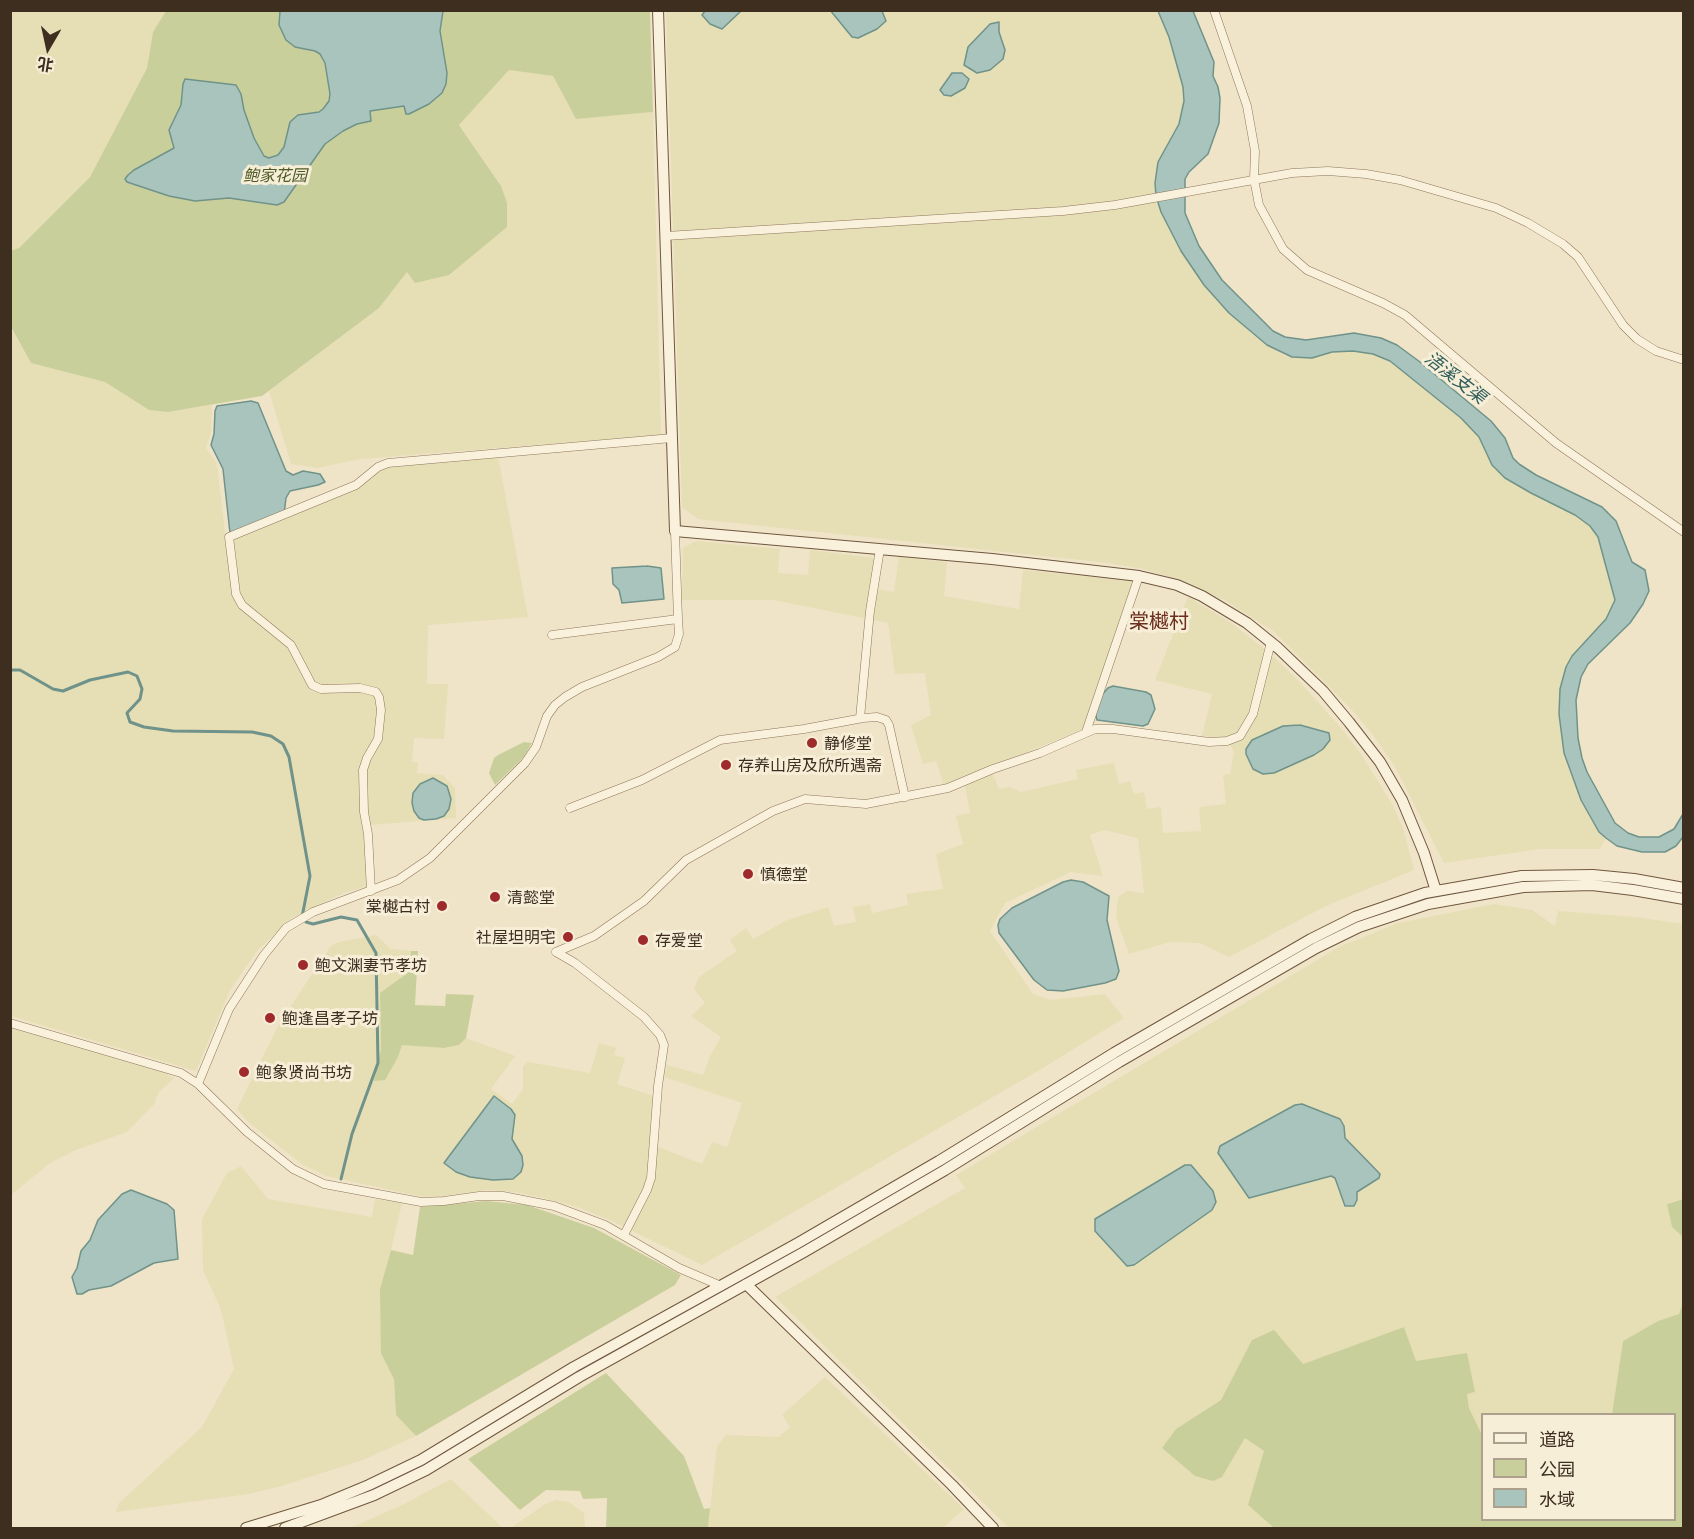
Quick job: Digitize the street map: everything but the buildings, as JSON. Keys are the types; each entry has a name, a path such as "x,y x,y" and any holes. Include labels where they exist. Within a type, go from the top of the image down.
{"main road":[{"path":"658,10 675,531 992,559 1139,576 1170,583 1203,596 1247,623 1271,642 1329,699 1380,762 1410,817 1436,891"},
{"path":"246,1528 321,1505 412,1465 573,1367 722,1286 939,1161 1114,1053 1311,939 1378,908 1436,891 1522,876 1572,874 1614,876 1683,888"},
{"path":"291,1528 426,1470 579,1377 945,1170 1119,1062 1316,948 1359,927 1428,904 1523,887 1592,885 1683,899"},
{"path":"746,1284 993,1528"}],"street":[{"path":"1214,10 1247,106 1255,151 1254,179 1259,205 1278,242 1298,263 1317,275 1383,303 1405,315 1556,443 1683,532"},
{"path":"666,236 1063,211 1138,201 1254,179 1310,172 1366,174 1400,180 1496,208 1528,224 1571,250 1585,265 1630,332 1656,351 1683,360"},
{"path":"371,891 363,770 378,740 381,710 379,697 376,692 360,688 321,689 312,686 291,645 242,605 236,594 229,537 356,485 378,467 388,463 672,438"},
{"path":"198,1084 229,1009 249,976 279,935 303,916 404,877 430,858 525,763 536,747 547,716 555,705 582,687 658,657 675,647 679,634 675,531"},
{"path":"860,718 870,611 880,549"},
{"path":"1086,732 1139,576"},
{"path":"552,635 678,619"},
{"path":"624,1235 651,1178 658,1086 664,1045 660,1035 644,1017 574,963 556,952 594,936 644,901 686,860 773,811 805,799 866,804 948,788 1095,729 1113,729 1209,742 1224,742 1234,738 1240,735 1253,714 1271,642"},
{"path":"570,808 642,780 720,740 804,729 860,718 883,718 890,724 905,797"},
{"path":"10,1023 172,1069 190,1078 247,1132 303,1175 324,1184 422,1202 479,1196 515,1197 570,1211 605,1225 679,1268 722,1286"}],"shaded area":[{"path":"10,11 166,11 153,32 147,68 90,177 19,248 11,251"},
{"path":"666,11 1158,11 1169,37 1183,87 1184,101 1179,124 1158,163 1156,196 1161,212 1216,300 1253,335 1285,356 1305,358 1332,352 1353,351 1373,354 1390,361 1461,418 1479,437 1492,465 1505,478 1575,515 1590,526 1598,537 1615,600 1606,619 1572,656 1566,667 1560,689 1559,714 1568,768 1581,800 1601,834 1606,838 1600,849 1540,849 1444,863 1394,765 1352,710 1272,630 1224,600 1176,579 1143,569 1108,563 698,519 682,507"},
{"path":"509,70 553,76 576,119 653,112 661,435 361,459 317,468 291,464 269,391 379,308 407,272 501,186 459,124"},
{"path":"10,327 31,363 105,382 149,410 168,412 212,405 211,433 206,448 217,463 226,541 358,487 376,472 389,466 498,456 528,617 428,625 427,684 448,684 444,739 414,738 412,762 418,762 417,773 443,775 455,788 456,818 371,825 373,884 344,893 292,918 257,951 230,990 196,1071 11,1016"},
{"path":"696,541 780,549 778,573 808,575 810,550 874,558 870,588 894,592 899,557 947,562 944,596 1019,609 1023,570 1134,581 1084,729 990,767 999,789 1009,787 1021,792 1078,779 1076,770 1114,763 1119,784 1130,781 1134,794 1144,792 1147,809 1161,807 1163,833 1201,831 1199,807 1226,804 1223,775 1230,774 1234,752 1227,738 1202,736 1212,694 1155,680 1188,597 1230,622 1266,650 1297,679 1341,728 1361,754 1392,804 1403,828 1414,870 1326,906 1229,957 1200,943 1170,942 1129,954 1116,917 1118,897 1127,891 1144,893 1138,838 1104,830 1090,835 1103,876 1071,872 1005,903 990,931 1033,994 1051,1000 1105,994 1124,1018 1043,1068 702,1265 612,1221 577,1207 544,1198 515,1192 487,1190 435,1197 419,1196 326,1176 303,1165 248,1122 237,1109 280,1022 331,946 339,942 376,935 391,949 411,951 409,972 380,994 381,1049 374,1081 398,1057 402,1044 444,1048 459,1045 466,1038 515,1056 491,1089 512,1104 523,1089 523,1066 528,1062 590,1073 599,1043 616,1048 614,1055 625,1058 617,1084 654,1096 651,1144 702,1164 712,1142 727,1147 742,1103 664,1077 667,1065 703,1075 710,1056 721,1037 691,1016 705,1003 694,989 699,977 737,951 730,940 746,928 753,939 785,921 828,907 834,926 856,922 853,907 870,904 872,913 908,905 906,894 943,889 936,854 963,844 956,816 970,813 964,780 944,785 936,761 923,764 911,725 931,715 925,673 895,674 888,623 773,600 682,600 683,548"},
{"path":"1494,904 1532,910 1555,926 1558,911 1636,917 1683,924 1683,1199 1667,1203 1672,1227 1683,1237 1683,1303 1679,1314 1658,1321 1623,1341 1612,1413 1481,1413 1481,1433 1469,1408 1467,1394 1475,1392 1416,1361 1404,1327 1303,1364 1252,1340 1221,1400 1176,1429 1162,1448 1191,1473 1222,1477 1245,1438 1265,1451 1248,1505 1274,1528 1009,1528 775,1297 965,1188 956,1175 1339,947 1398,923"},
{"path":"11,1028 163,1072 174,1078 159,1092 154,1104 127,1132 76,1150 50,1163 11,1195"},
{"path":"241,1166 268,1199 372,1217 375,1199 402,1203 380,1289 394,1379 396,1415 416,1436 363,1460 278,1487 249,1494 116,1512 119,1503 202,1427 234,1369 221,1310 203,1270 202,1219 227,1173"},
{"path":"825,1377 964,1509 943,1528 708,1528 717,1446 726,1435 779,1437 790,1427 782,1415"},
{"path":"451,1479 503,1528 350,1528 402,1505"},
{"path":"556,1500 569,1502 584,1513 585,1528 511,1528 545,1504"}],"green space":[{"name":"鲍家花园","path":"166,11 650,11 653,112 576,119 553,76 509,70 459,125 501,186 507,203 507,227 449,275 415,283 407,272 379,308 262,396 168,412 149,410 105,382 31,363 11,327 10,251 19,248 90,177 147,68 153,32"},
{"path":"524,742 532,743 524,757 495,785 489,773 494,758"},
{"path":"411,951 418,951 415,1005 445,1006 446,994 474,995 466,1038 459,1045 444,1048 402,1045 385,1080 374,1081 381,1049 380,993 409,972"},
{"path":"1684,1199 1683,1237 1672,1227 1667,1204"},
{"path":"486,1201 527,1205 594,1228 681,1275 675,1285 416,1436 396,1415 394,1379 381,1353 380,1289 391,1250 413,1255 420,1207"},
{"path":"1683,1303 1683,1528 1274,1528 1248,1505 1264,1451 1245,1438 1222,1477 1213,1481 1195,1476 1162,1448 1176,1429 1221,1400 1252,1340 1274,1330 1303,1364 1404,1327 1416,1361 1467,1353 1475,1392 1467,1394 1469,1408 1481,1433 1481,1521 1676,1521 1676,1413 1612,1413 1623,1341 1658,1321 1679,1314"},
{"path":"606,1373 684,1456 704,1509 710,1508 708,1528 606,1528 607,1498 583,1499 580,1491 546,1490 520,1510 468,1459"}],"water":[{"path":"830,10 882,11 886,21 877,29 858,38 852,37"},
{"path":"280,11 443,11 440,31 447,73 442,93 429,104 409,114 406,114 404,106 370,111 371,121 357,124 343,131 325,144 284,202 277,205 229,198 195,201 169,196 127,182 125,179 134,170 174,148 169,130 181,105 185,79 236,85 241,94 254,138 264,156 269,158 278,155 284,147 290,122 298,115 319,112 323,109 329,101 330,94 325,63 320,54 315,51 295,47 286,40 279,25"},
{"path":"705,11 741,11 722,29 710,24 702,15"},
{"path":"1158,11 1193,11 1214,62 1213,76 1220,98 1219,123 1208,154 1185,179 1185,213 1199,246 1222,280 1273,331 1285,337 1306,340 1354,333 1381,338 1397,345 1491,421 1505,438 1513,458 1519,464 1536,475 1602,507 1616,521 1632,562 1645,570 1649,591 1630,623 1588,664 1581,677 1576,700 1578,738 1587,772 1615,823 1628,833 1639,837 1659,837 1674,829 1683,814 1683,837 1676,846 1665,852 1642,852 1617,846 1606,838 1599,832 1581,800 1564,753 1559,714 1560,689 1566,667 1572,656 1606,619 1615,600 1598,537 1590,526 1575,515 1505,478 1492,465 1479,437 1461,418 1390,361 1373,354 1353,351 1332,352 1312,358 1292,357 1267,345 1229,313 1204,285 1181,251 1161,212 1156,196 1158,162 1179,124 1184,101 1183,87 1169,37"},
{"path":"999,22 999,32 1005,50 1003,59 990,70 977,73 964,65 968,47 990,24"},
{"path":"952,73 962,73 969,79 965,88 951,96 944,95 940,90"},
{"path":"251,401 258,403 286,471 293,475 303,471 320,474 325,482 290,491 286,498 284,514 230,533 223,469 211,445 215,411 217,406"},
{"path":"647,566 661,568 664,599 622,603 619,590 613,584 612,568"},
{"path":"1113,686 1151,695 1155,709 1148,724 1143,726 1097,720 1095,712 1101,696"},
{"path":"1300,725 1329,733 1330,740 1314,755 1274,773 1263,774 1253,769 1246,754 1246,749 1252,740 1283,726"},
{"path":"433,778 447,786 451,799 449,809 444,816 424,820 419,818 414,811 413,793 420,784"},
{"path":"1071,880 1083,882 1109,896 1107,920 1119,971 1116,979 1105,983 1063,991 1047,990 1034,980 999,933 998,925 1000,919 1012,908"},
{"path":"494,1096 515,1115 512,1139 522,1156 523,1165 521,1172 513,1179 493,1180 470,1177 456,1172 444,1163"},
{"path":"1302,1104 1340,1119 1344,1126 1345,1138 1380,1174 1379,1178 1357,1192 1354,1206 1345,1206 1335,1178 1331,1176 1249,1198 1218,1153 1220,1146 1295,1105"},
{"path":"1185,1165 1191,1165 1213,1191 1216,1202 1212,1210 1134,1265 1127,1266 1095,1231 1095,1219"},
{"path":"131,1190 167,1204 174,1210 178,1259 154,1263 111,1286 77,1294 72,1277 81,1251 90,1240 98,1220 122,1194"}],"waterway":[{"path":"10,670 20,670 53,689 63,691 90,680 128,672 137,676 142,689 140,699 127,713 130,722 144,727 173,731 252,732 271,736 283,744 289,757 310,876 302,917 306,922 313,924 341,917 357,920 376,953 378,1063 352,1134 341,1179"}],"place":[{"name":"静修堂","path":"812,743"},
{"name":"存养山房及欣所遇斋","path":"726,765"},
{"name":"慎德堂","path":"748,874"},
{"name":"清懿堂","path":"495,897"},
{"name":"棠樾古村","path":"442,906"},
{"name":"社屋坦明宅","path":"568,937"},
{"name":"存爱堂","path":"643,940"},
{"name":"鲍文渊妻节孝坊","path":"303,965"},
{"name":"鲍逢昌孝子坊","path":"270,1018"},
{"name":"鲍象贤尚书坊","path":"244,1072"}],"district":[{"name":"棠樾村","path":"1159,620"}],"water label":[{"name":"浯溪支渠","path":"1456,377"}]}
